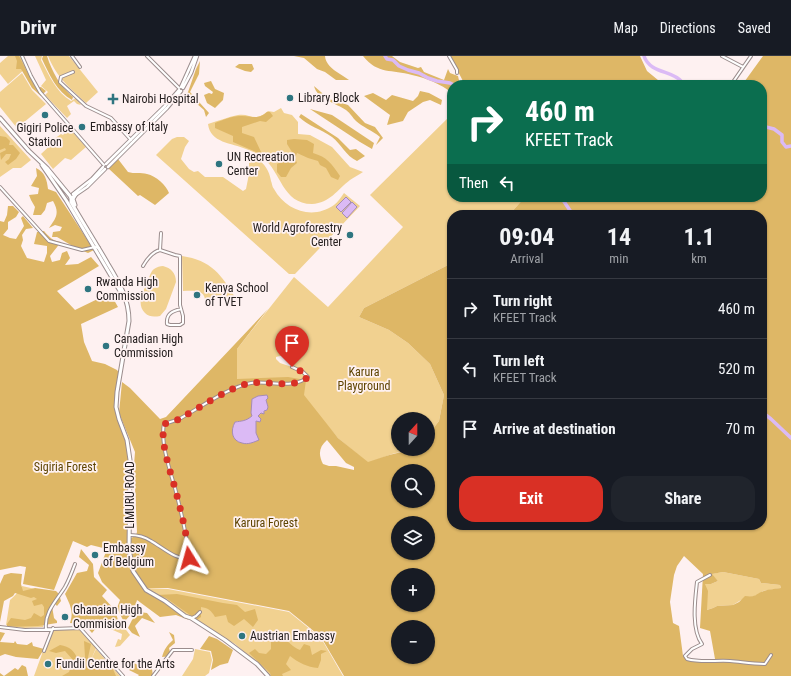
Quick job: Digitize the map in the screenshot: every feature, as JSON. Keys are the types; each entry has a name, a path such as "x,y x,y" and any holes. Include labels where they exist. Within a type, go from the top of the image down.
{"main road":[{"name":"LIMURU ROAD","path":"0,118 40,162 65,197 69,200 126,301"},
{"name":"LIMURU ROAD","path":"40,162 47,168 68,195 69,200 91,238 96,243 122,287 126,301 129,315 128,329 116,410 127,440 130,460 129,550 133,571 141,584 150,593 225,640 257,664 266,675"},
{"path":"65,197 66,195 75,194"},
{"path":"75,194 72,201 80,218"}],"street":[{"path":"22,56 30,76 40,92 105,166"},
{"path":"72,56 80,67"},
{"path":"147,56 181,89"},
{"path":"105,166 167,108 191,73 196,56"},
{"path":"449,56 457,70 457,73"},
{"path":"722,56 743,67"},
{"path":"734,80 751,56"},
{"path":"73,72 61,77 60,82 86,106 111,118 131,140"},
{"path":"69,200 75,194 87,187 105,166 166,106 181,89"},
{"path":"0,187 49,241 82,250 95,247 99,248"},
{"path":"160,250 161,233"},
{"path":"95,247 96,243"},
{"path":"143,266 150,256 156,251 160,250 180,256 180,309 183,321 180,326 168,324 167,319 171,312 180,309"},
{"path":"130,535 138,536 151,541 180,558 189,558 184,527 165,450 163,435 164,424 183,417 226,393 247,384 260,382 291,383 308,377 303,372 292,367"},
{"path":"46,629 47,617 51,607 66,585 75,564"},
{"path":"710,575 696,582 696,629 702,644 692,648 685,656 687,659 697,661 711,660 747,664 765,664 771,655"},
{"path":"191,618 200,612"},
{"path":"0,627 25,630 82,628 123,676"},
{"path":"44,651 53,628"},
{"path":"153,676 173,650 192,650"}],"green space":[{"path":"8,56 21,56 26,68 8,84 0,74 0,63"},
{"path":"15,56 19,56 36,88 41,87 46,91 41,96 32,88 21,69 16,69 17,61"},
{"path":"35,56 42,56 41,60 53,83 61,93 71,101 76,98 81,105 74,101 67,106 71,114 67,118 45,95 48,92 41,86 46,80"},
{"path":"43,56 47,56 51,68 60,83 73,97 72,100 62,92 54,82 42,59"},
{"path":"48,56 69,56 98,92 86,103 60,76"},
{"path":"294,56 325,56 328,64 334,70 349,80 336,80 325,72 317,69 304,58"},
{"path":"363,56 392,56 400,62 418,68 421,67 424,72 444,80 448,69 450,73 458,76 459,80 447,80 447,89 423,78 405,73 380,69"},
{"path":"450,56 640,56 647,71 658,80 462,80"},
{"name":"Karura Forest","path":"763,56 791,56 791,676 344,676 321,637 289,611 168,588 145,588 189,620 176,615 160,617 137,600 134,611 124,622 117,608 120,600 102,582 98,573 107,549 91,545 87,547 73,541 54,590 23,584 26,567 20,566 0,570 0,221 4,222 7,215 8,206 13,206 19,212 16,217 8,222 8,229 3,235 16,239 24,226 21,218 23,216 33,228 26,229 22,235 23,240 21,246 27,258 44,262 47,253 47,246 34,244 37,232 44,231 51,238 61,242 50,256 52,262 60,260 62,253 67,251 70,258 65,265 78,264 91,257 99,266 57,291 75,310 110,293 118,307 81,324 84,342 92,361 105,364 117,370 121,376 116,412 129,451 130,539 136,535 137,532 134,465 135,452 119,413 122,382 130,388 160,419 166,417 268,309 237,349 237,379 288,377 306,380 304,395 338,438 368,462 391,455 391,456 435,456 435,426 439,421 444,395 430,364 408,343 389,330 359,317 364,308 447,266 447,530 767,530 767,210 513,210 521,202 767,202 767,80 746,80","holes":["266,400 268,407 267,410 258,416 256,433 235,422 248,420 252,416 252,404","327,440 346,463 354,467 354,470 323,464 320,457 322,445","684,556 703,574 700,628 710,631 715,659 696,660 683,656 679,626 673,623 670,602 674,575 677,566","723,572 759,579 761,583 780,585 781,588 766,590 754,596 745,596 733,605 717,606 707,610 708,591 705,584 711,584 718,581 712,574"]},
{"path":"200,61 199,74 190,92 209,113 206,117 204,110 187,95"},
{"path":"239,64 252,64 254,69 251,72 235,67"},
{"path":"22,73 32,90 46,104 17,128 0,107 0,92"},
{"path":"211,81 215,89 224,93 223,100 215,108 207,103 204,95 209,93 212,94 213,92 205,86 204,83"},
{"path":"314,86 329,99 348,105 365,123 375,127 383,138 376,145 380,137 358,123 346,110 319,94"},
{"path":"420,91 429,93 442,100 441,105 430,100 423,102 408,112 403,121 387,125 390,115 364,96 373,93 386,100 392,95 413,101 418,96"},
{"path":"281,108 284,113 292,115 298,122 298,134 310,135 332,147 350,167 363,172 350,180 329,199 312,204 302,203 294,199 288,193 269,164 263,158 250,151 217,139 210,130 208,124 238,115 256,117 263,115 268,111 274,112"},
{"path":"310,109 332,115 374,143 372,149 360,142"},
{"path":"270,112 273,116 266,122 260,121 242,127 242,133 254,137 262,154 233,142 233,136 215,128 215,123 227,118 240,116 257,117"},
{"path":"301,114 338,138 350,150 356,149 365,156 357,161 353,159 332,137 299,117"},
{"name":"Karura Playground","path":"447,119 447,202 521,202 513,210 447,210 447,266 364,308 359,317 389,330 408,343 430,364 444,395 439,421 435,426 435,412 391,412 391,454 368,463 338,438 326,424 279,467 226,370 237,371 237,349 294,277 328,307 403,227 370,195","holes":["288,354 293,365 292,367 280,363 276,357"]},
{"path":"0,126 31,160 21,168 13,168 0,177"},
{"path":"69,128 86,147 71,160 65,158 53,169 41,154 55,141 54,139 61,134 63,135"},
{"path":"0,136 6,137 10,141 9,145 13,145 20,153 16,159 8,165 5,162 9,159 11,154 6,154 1,160 0,153 6,150 5,148 0,150"},
{"path":"184,137 189,141 185,147 181,159 189,169 194,172 198,171 205,177 223,177 243,191 246,189 249,174 249,163 256,158 266,168 273,187 279,197 293,208 309,212 326,210 335,204 344,193 360,206 295,274 289,274 156,155 172,139"},
{"path":"287,140 307,140 314,144 313,153 326,159 332,165 340,176 338,180 331,177 326,168 320,165 318,161 297,153 295,158 297,163 291,168 286,177 281,177 277,172 277,164 290,157 292,152 287,144"},
{"path":"118,159 128,172 145,173 154,177 163,184 169,193 155,205 140,195 138,196 108,168"},
{"path":"36,168 46,179 48,189 56,192 94,250 88,253 57,237 52,237 53,232 60,231 62,227 55,225 49,228 54,221 57,212 53,201 47,203 45,210 41,215 33,215 35,207 29,195 38,194 39,188 31,186 37,176"},
{"path":"182,256 201,261 215,270 226,283 236,299 205,299 200,292 183,291"},
{"path":"163,266 172,271 176,282 166,309 160,316 154,317 145,313 142,309 141,298 154,269"},
{"path":"81,549 93,564 94,577 107,590 102,596 115,610 118,620 111,624 102,621 92,633 84,624 70,623 70,605 65,594 77,573 87,571 89,565 79,557"},
{"path":"723,572 759,579 761,583 780,585 781,588 763,591 758,595 741,600 733,605 717,606 707,610 705,584 711,584 718,581 711,574"},
{"path":"11,573 22,574 21,584 23,591 35,588 56,591 59,594 61,601 57,606 55,604 52,606 54,618 57,623 38,626 7,627 7,624 11,618 25,620 31,618 34,613 41,617 44,615 44,607 42,604 34,606 32,601 37,599 15,593 13,596 4,601 0,622 0,584 4,575"},
{"path":"22,586 57,594 46,613 43,627 23,628 6,625 10,600 22,589"},
{"path":"146,588 168,589 289,612 321,638 343,676 269,676 256,662 235,644 199,623"},
{"path":"177,594 237,605 245,612 255,609 258,620 253,627 244,619 234,626 228,622 226,615 215,617 209,610 201,607 201,617 197,620 166,598 157,595"},
{"path":"139,612 147,613 155,623 142,618 135,626 140,637 132,633 128,628 132,620"},
{"path":"107,623 117,624 125,628 130,635 120,646 115,647 118,639 121,640 122,634 106,627"},
{"path":"51,629 80,629 96,648 90,662 96,649 120,676 34,676"},
{"path":"0,632 5,633 0,642"},
{"path":"169,632 174,635 175,643 169,648 171,656 162,657 166,648 173,640"},
{"path":"209,636 217,639 233,650 228,663 211,670 213,660 211,651 200,649"},
{"path":"282,638 300,650 304,644 310,646 312,655 321,650 327,651 321,654 321,660 318,668 303,664 290,656 286,664 291,670 282,674 283,676 271,676 270,673 249,653 255,649 259,653 266,654 271,649 271,640"},
{"path":"15,641 17,644 27,645 32,642 33,646 44,649 38,659 16,657 5,654 0,656 0,642 14,643"},
{"path":"84,641 91,644 87,662 90,667 105,670 112,667 116,676 62,676 69,672 73,660 65,651 56,653 49,651 60,645 73,651 78,660 85,657"},
{"path":"195,649 210,652 212,660 209,673 205,676 182,676 193,659"},
{"path":"133,662 139,666 141,664 151,662 153,676 138,676 139,675 129,670"},
{"path":"22,665 26,667 28,676 4,676 15,668 18,670"}],"shaded area":[{"path":"346,197 351,202 341,212 336,207"},
{"path":"352,202 357,207 347,218 342,213"},
{"path":"267,395 267,410 264,411 264,414 261,413 258,416 261,419 260,422 256,421 256,433 259,440 244,444 239,442 234,438 232,432 233,425 235,422 246,420 252,416 252,399 258,396"}],"waterway":[{"path":"385,56 387,59 393,60 399,66 408,70 437,81 447,83"},
{"path":"644,56 651,66 673,75 680,80"},
{"path":"767,127 774,129 782,135 782,142 786,147 791,146"},
{"path":"564,202 570,210"},
{"path":"767,416 791,438"}],"place":[{"name":"Library Block","path":"290,98"},
{"name":"Nairobi Hospital","path":"113,99"},
{"name":"Gigiri Police Station","path":"45,115"},
{"name":"Embassy of Italy","path":"82,127"},
{"name":"UN Recreation Center","path":"219,164"},
{"name":"World Agroforestry Center","path":"350,235"},
{"name":"Rwanda High Commission","path":"88,289"},
{"name":"Kenya School of TVET","path":"197,295"},
{"name":"Canadian High Commission","path":"106,346"},
{"name":"Embassy of Belgium","path":"95,555"},
{"name":"Ghanaian High Commision","path":"65,617"},
{"name":"Austrian Embassy","path":"242,636"},
{"name":"Fundii Centre for the Arts","path":"48,664"}],"route":[{"path":"189,558 180,508 165,450 163,435 164,424 175,421 226,393 247,384 260,382 285,384 307,379 308,376 292,367"}],"park label":[{"name":"Sigiria Forest","path":"65,467"}]}
